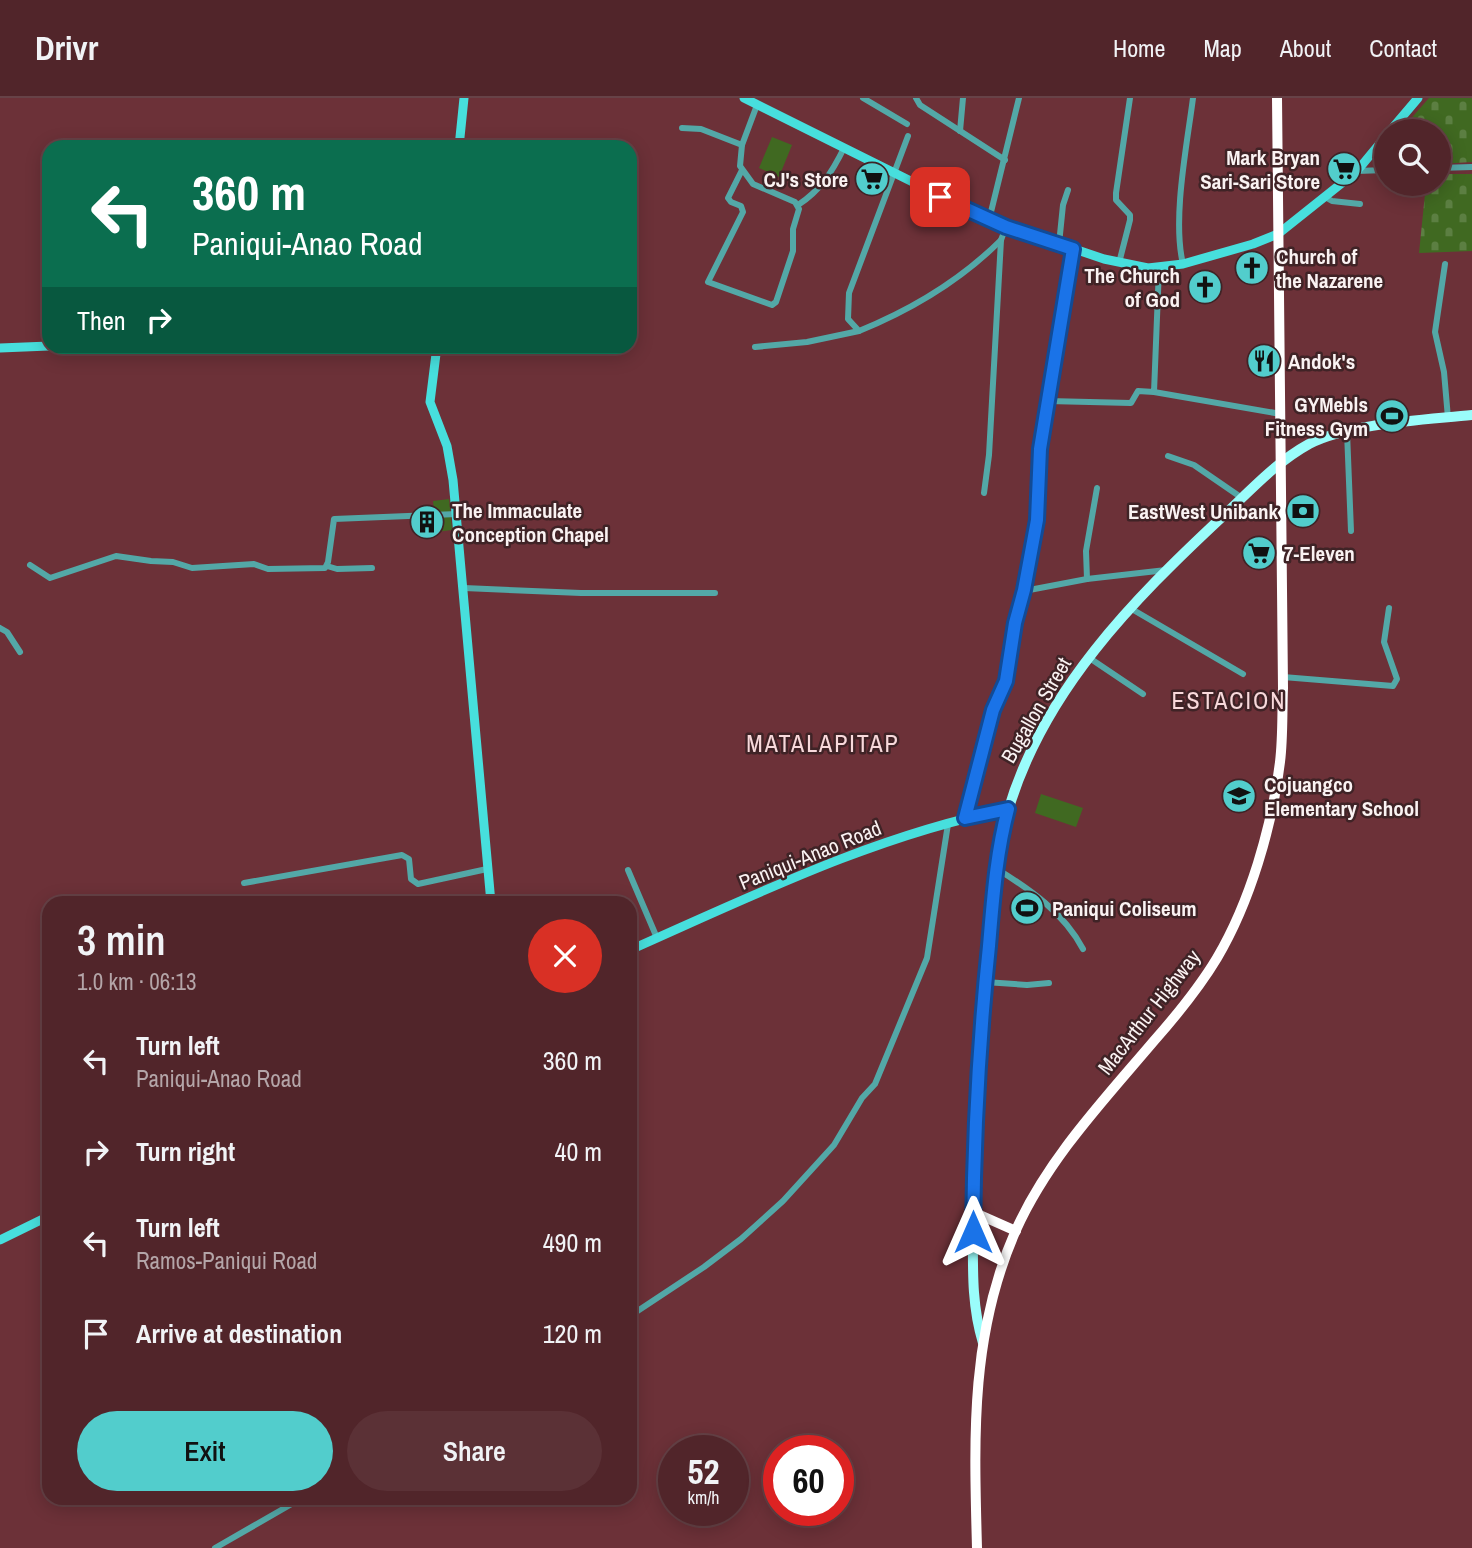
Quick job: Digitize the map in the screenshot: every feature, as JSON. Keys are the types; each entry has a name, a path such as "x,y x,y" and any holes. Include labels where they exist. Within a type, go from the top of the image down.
{"highway":[{"name":"MacArthur Highway","path":"977,1548 975,1413 983,1343 993,1298 1016,1231 1034,1195 1064,1149 1192,994 1216,959 1233,928 1250,883 1273,807 1282,739 1283,677 1277,98"},
{"path":"973,1212 1016,1231"}],"main road":[{"path":"460,140 464,98"},
{"path":"744,98 1006,227 1119,263 1158,268 1183,264 1278,234 1357,171 1374,150"},
{"path":"1400,119 1418,98"},
{"path":"0,348 42,346"},
{"path":"436,354 430,402 447,446 457,513 490,896"},
{"name":"Bugallon Street","path":"983,1343 974,1307 973,1212 975,1122 985,982 1001,837 1008,809 1030,752 1054,707 1088,657 1129,608 1279,465 1310,443 1347,432 1472,415"},
{"name":"Paniqui-Anao Road","path":"637,947 845,857 965,818 1008,809"},
{"path":"0,1240 42,1219"}],"street":[{"path":"863,98 907,124"},
{"path":"916,98 919,105 1005,160"},
{"path":"960,131 963,98"},
{"path":"989,220 1019,98"},
{"path":"1119,263 1130,215 1116,200 1115,193 1130,98"},
{"path":"1183,264 1178,222 1193,98"},
{"path":"757,105 742,145 739,159 742,170 753,184 798,205"},
{"path":"682,128 701,129 742,145"},
{"path":"859,331 848,319 849,293 908,136"},
{"path":"742,170 728,198 741,206 743,212 708,279 710,283 768,304 776,302 793,251 793,229 798,205 826,182 844,148"},
{"path":"1451,168 1472,167"},
{"path":"1357,171 1374,170"},
{"path":"1059,244 1063,205 1068,190"},
{"path":"1325,197 1332,201 1360,204"},
{"path":"984,493 989,455 1001,240 1006,227"},
{"path":"755,347 807,342 859,331 895,316 943,289 1001,240"},
{"path":"965,818 993,710 1006,681 1015,623 1024,590 1037,520 1038,473 1048,401 1073,249"},
{"path":"1445,264 1435,332 1444,372 1448,418"},
{"path":"1154,392 1158,268"},
{"path":"1048,401 1131,403 1138,391 1281,414"},
{"path":"1347,432 1351,531"},
{"path":"1168,456 1194,465 1242,498"},
{"path":"1087,579 1086,551 1097,488"},
{"path":"327,566 334,519 457,513"},
{"path":"30,565 50,578 116,556 173,562 192,568 254,564 272,569 327,566 337,569 372,568"},
{"path":"1024,590 1087,579 1166,570"},
{"path":"464,588 582,593 715,593"},
{"path":"1129,608 1243,674"},
{"path":"1283,677 1393,686 1397,679 1384,642 1389,608"},
{"path":"0,628 7,632 20,652"},
{"path":"1088,657 1143,694"},
{"path":"637,1312 711,1262 783,1201 834,1145 862,1098 875,1084 927,958 948,824"},
{"path":"244,883 402,855 409,859 411,879 418,884 487,869"},
{"path":"997,869 1049,906 1070,926 1083,949"},
{"path":"628,870 657,938"},
{"path":"985,982 1027,985 1049,983"},
{"path":"215,1548 290,1505"}],"green space":[{"path":"1429,98 1472,98 1472,162 1451,163 1451,119 1411,119"},
{"path":"772,137 792,145 779,177 759,168"},
{"path":"1451,174 1472,174 1472,251 1419,253 1425,196 1451,196"},
{"path":"449,499 452,530 436,532 433,501"},
{"path":"1041,794 1083,808 1076,827 1035,813"}],"place":[{"name":"Mark Bryan Sari-Sari Store","path":"1344,169"},
{"name":"CJ's Store","path":"872,179"},
{"name":"Church of the Nazarene","path":"1252,268"},
{"name":"The Church of God","path":"1205,287"},
{"name":"Andok's","path":"1264,361"},
{"name":"GYMebls Fitness Gym","path":"1392,416"},
{"name":"EastWest Unibank","path":"1303,511"},
{"name":"The Immaculate Conception Chapel","path":"427,522"},
{"name":"7-Eleven","path":"1259,553"},
{"name":"Cojuangco Elementary School","path":"1239,796"},
{"name":"Paniqui Coliseum","path":"1027,908"}],"district":[{"name":"ESTACION","path":"1229,700"},
{"name":"MATALAPITAP","path":"823,743"}],"route":[{"path":"940,197 1006,227 1073,249 1040,449 1037,520 1024,590 1015,623 1006,681 993,710 965,818 1008,809 998,853 980,1036 973,1232"}]}
